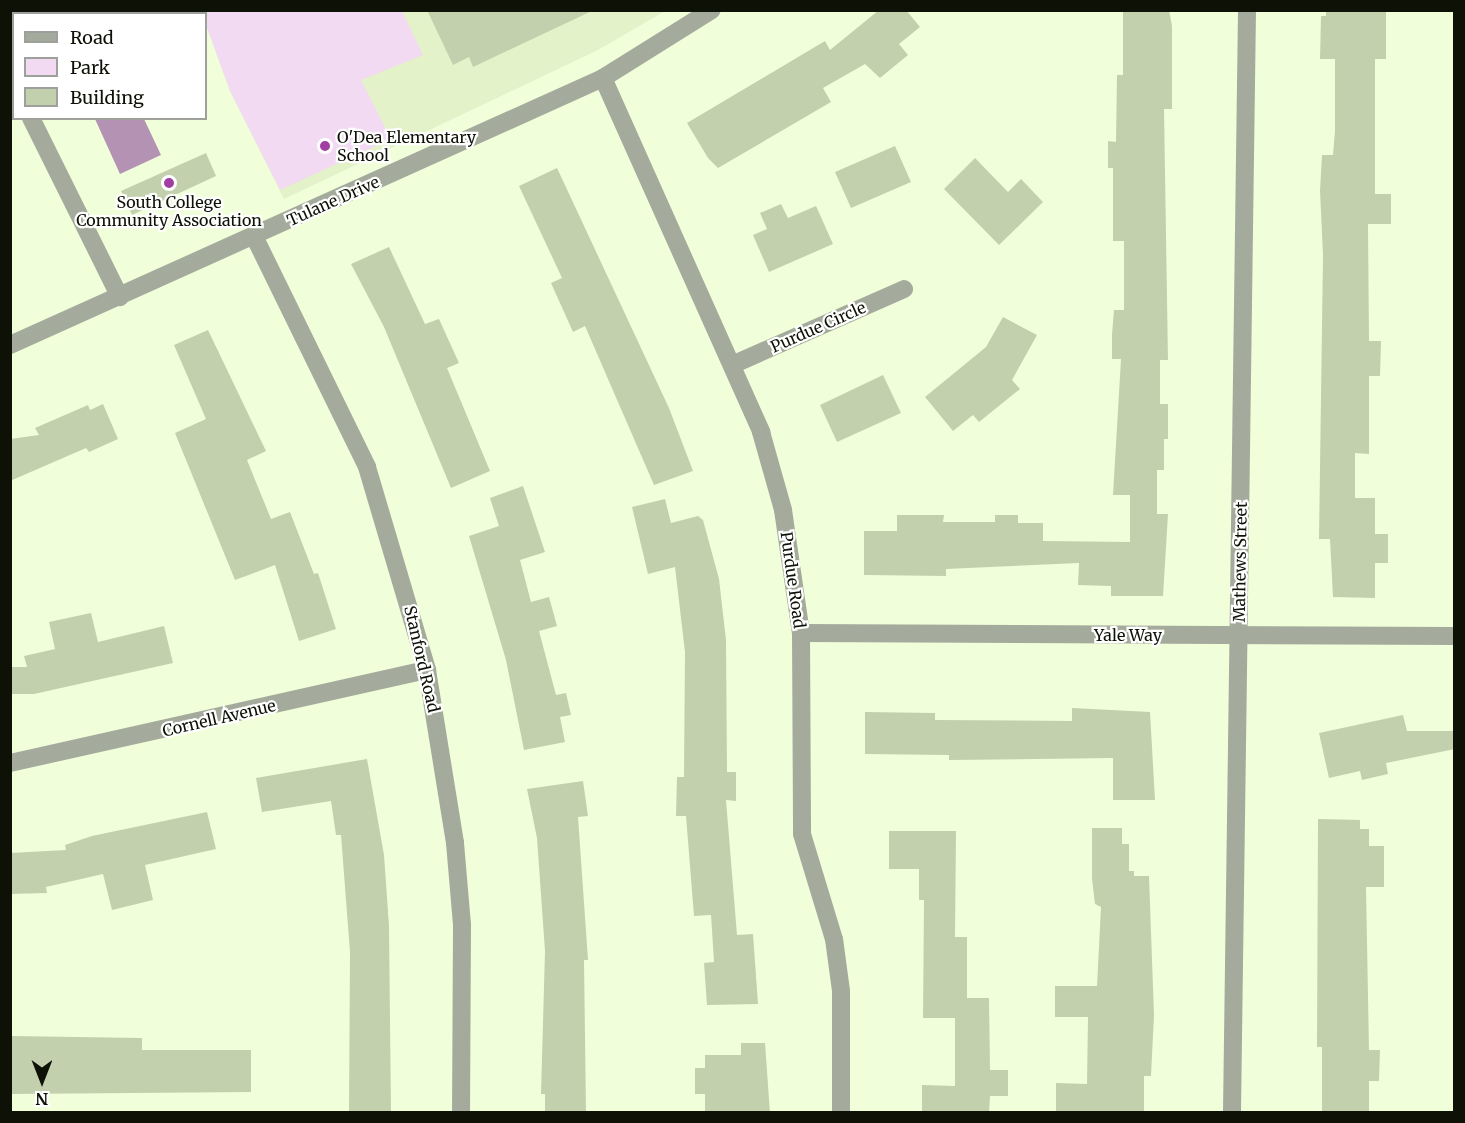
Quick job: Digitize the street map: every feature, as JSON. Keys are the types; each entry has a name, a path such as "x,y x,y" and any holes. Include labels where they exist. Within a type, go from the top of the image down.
{"street":[{"name":"Tulane Drive","path":"10,345 603,78 712,10"},
{"name":"Mathews Street","path":"1232,1113 1247,10"},
{"name":"Purdue Road","path":"603,78 761,432 783,510 801,633 802,834 834,939 840,991 841,1113"},
{"path":"32,120 120,297"},
{"name":"Stanford Road","path":"254,236 367,467 427,670 454,832 461,913 461,1113"},
{"name":"Purdue Circle","path":"732,365 904,289"},
{"name":"Yale Way","path":"801,633 1455,636"},
{"name":"Cornell Avenue","path":"10,763 427,670"}],"shaded area":[{"name":"O'Dea Elementary School","path":"665,11 598,50 284,199 230,91 207,28 207,12 201,12"},
{"path":"95,120 144,120 161,155 120,174"}],"green space":[{"path":"402,11 423,55 361,80 391,139 280,190 230,91 207,28 207,12 201,12"}],"building":[{"path":"427,10 594,10 473,67 469,57 453,65"},
{"path":"879,10 906,10 920,27 899,44 908,55 880,78 865,64 823,88 831,102 718,168 708,158 687,123 825,41 830,50"},
{"path":"1123,10 1169,10 1172,26 1172,109 1164,109 1168,360 1160,360 1160,404 1168,404 1168,439 1164,439 1164,470 1157,470 1157,514 1168,514 1163,596 1111,596 1111,586 1078,585 1079,563 946,569 946,576 864,575 864,531 897,531 897,515 944,515 943,522 995,522 995,515 1018,515 1018,523 1043,523 1043,541 1130,542 1130,495 1113,495 1121,359 1112,359 1112,334 1114,310 1124,310 1124,241 1113,241 1113,168 1108,168 1108,141 1116,142 1117,75 1123,75"},
{"path":"1326,10 1386,10 1386,59 1375,59 1375,194 1391,194 1391,224 1368,224 1369,341 1381,341 1380,376 1369,376 1369,454 1355,453 1355,498 1375,498 1375,534 1388,534 1388,563 1375,563 1375,598 1333,597 1330,539 1319,539 1323,255 1320,191 1322,155 1333,155 1335,131 1335,59 1320,59 1321,16 1326,16"},
{"path":"895,146 911,182 851,208 835,172"},
{"name":"South College Community Association","path":"206,153 216,176 132,215 121,191"},
{"path":"975,158 1008,192 1021,179 1043,202 999,245 944,189"},
{"path":"557,168 669,408 693,471 654,485 585,326 573,332 551,283 562,278 519,186"},
{"path":"781,204 788,218 816,206 833,244 769,272 753,235 767,229 760,213"},
{"path":"389,247 425,324 439,319 459,363 447,368 490,471 451,488 384,327 351,264"},
{"path":"1003,317 1037,335 1012,380 1020,389 979,422 973,415 953,431 925,397 986,347"},
{"path":"208,330 266,451 247,460 271,519 290,512 314,574 318,573 336,629 299,641 275,565 235,580 175,433 206,419 174,345"},
{"path":"883,375 901,413 837,442 820,405"},
{"path":"103,404 118,439 89,452 86,448 10,481 10,439 39,435 35,428 88,405 90,410"},
{"path":"523,486 545,552 520,560 531,602 549,597 557,626 539,631 556,695 566,693 571,715 560,717 565,742 524,750 506,660 469,536 499,526 490,498"},
{"path":"665,499 671,523 698,516 703,520 719,579 726,640 727,772 736,772 736,801 726,800 737,935 753,934 758,1004 707,1005 704,963 714,962 711,915 694,916 686,816 676,816 677,777 684,777 685,652 675,567 648,574 632,507"},
{"path":"91,613 98,642 164,626 173,663 34,694 10,694 10,667 27,667 24,656 55,649 49,622"},
{"path":"1072,708 1150,712 1155,800 1113,800 1113,758 949,760 949,755 865,754 865,712 935,713 935,720 1072,721"},
{"path":"1403,715 1407,731 1455,731 1455,749 1386,763 1388,774 1362,780 1360,771 1329,778 1319,733"},
{"path":"367,759 384,855 389,926 391,1113 349,1113 350,952 341,835 336,835 331,801 262,812 256,778"},
{"path":"583,781 588,816 578,817 588,960 584,960 586,1113 545,1113 545,1094 541,1094 545,951 537,838 527,789"},
{"path":"207,812 216,849 145,865 153,900 112,910 103,874 46,887 47,893 10,894 10,853 66,850 65,845 92,836"},
{"path":"1318,819 1360,820 1360,829 1369,829 1369,846 1384,846 1384,887 1366,887 1369,1050 1380,1050 1379,1081 1369,1081 1369,1113 1322,1113 1322,1047 1317,1047"},
{"path":"1092,828 1122,828 1122,844 1129,844 1129,871 1134,871 1134,876 1149,876 1154,1015 1151,1076 1144,1076 1144,1111 1056,1113 1056,1083 1087,1084 1088,1017 1055,1017 1055,986 1097,986 1101,907 1095,904 1092,879"},
{"path":"889,831 956,831 955,937 967,937 967,998 989,998 990,1070 1008,1070 1008,1096 990,1096 989,1113 922,1113 922,1085 955,1086 955,1018 923,1018 924,900 919,900 919,869 889,869"},
{"path":"11,1036 142,1038 142,1050 251,1050 251,1092 11,1094"},
{"path":"741,1043 765,1043 770,1113 705,1113 705,1094 695,1094 695,1068 705,1068 705,1055 741,1055"}],"place":[{"name":"O'Dea Elementary School","path":"325,146"},
{"name":"South College Community Association","path":"169,183"}]}
